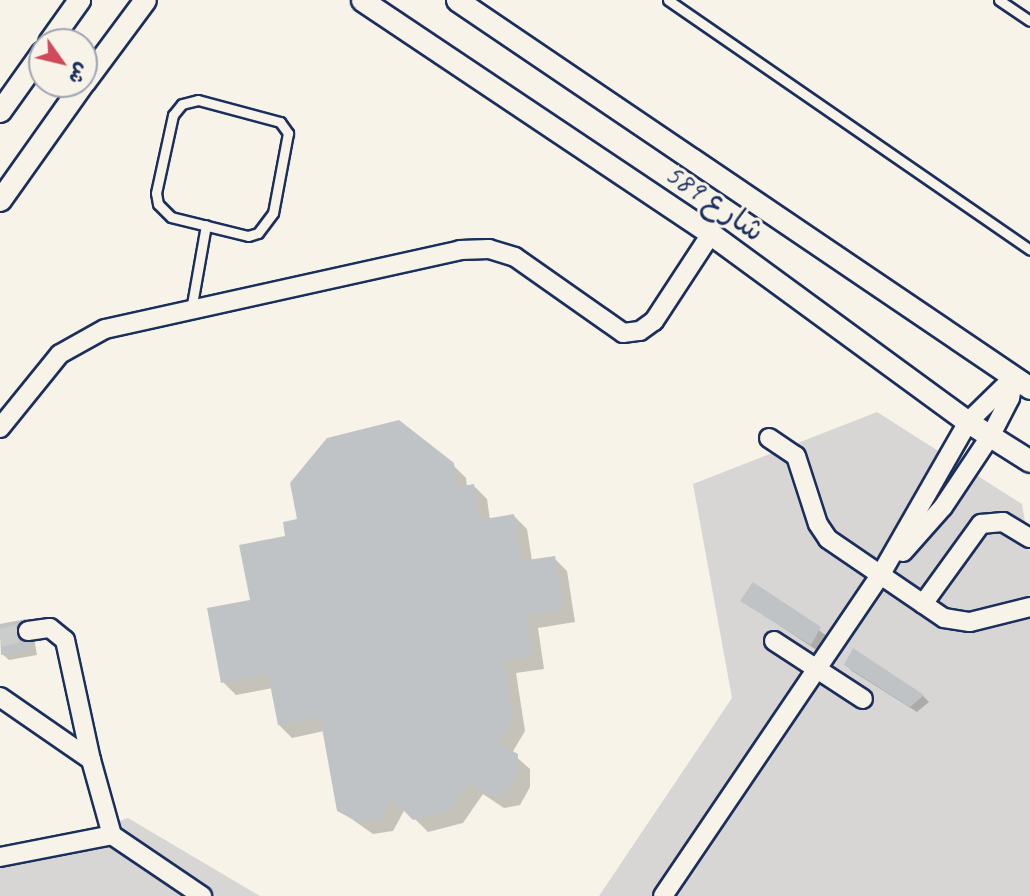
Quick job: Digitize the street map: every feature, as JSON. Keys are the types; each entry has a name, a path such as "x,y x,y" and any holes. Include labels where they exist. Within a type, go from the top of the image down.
{"street":[{"path":"59,28 79,0"},
{"path":"98,63 145,0"},
{"name":"شارع 589","path":"362,0 711,234 968,422 1030,461"},
{"name":"شارع 589","path":"457,0 1022,382"},
{"path":"0,111 28,72"},
{"path":"0,201 72,98"},
{"path":"0,428 73,344 105,329 475,248 515,257 623,332 632,333 654,321 711,234"},
{"path":"663,896 881,574 968,422 1022,382"},
{"path":"881,574 943,507 991,435 1022,382"},
{"path":"769,438 796,456 821,531 944,618 962,623 1030,607"},
{"path":"923,604 981,524 1003,522 1030,538"},
{"path":"28,631 50,628 65,640 91,760 112,835 202,896"},
{"path":"774,641 863,699"},
{"path":"0,696 91,760"},
{"path":"0,857 112,835"}],"lane":[{"path":"668,0 1030,250"},
{"path":"999,0 1030,21"},
{"path":"198,100 280,122 290,140 269,222 248,236 206,225 166,214 156,199 177,109 198,100"},
{"path":"191,311 206,225"}],"shaded area":[{"path":"877,412 1022,504 1030,553 1030,896 599,896 732,698 693,484"},
{"path":"128,818 260,896 0,896 0,863"}],"building":[{"path":"399,420 454,463 457,487 474,484 479,520 514,514 521,561 555,556 563,610 526,615 532,656 504,661 512,717 498,743 518,754 518,773 507,792 490,796 469,782 450,811 413,820 391,798 381,819 358,822 337,811 320,717 278,725 268,674 221,683 207,608 250,600 239,545 285,536 283,522 297,519 290,483 327,438"},
{"path":"753,582 821,627 811,645 740,601"},
{"path":"26,619 31,649 1,655 0,624"},
{"path":"853,648 924,695 910,707 844,665"}],"tunnel":[{"path":"0,638 28,631"}]}
